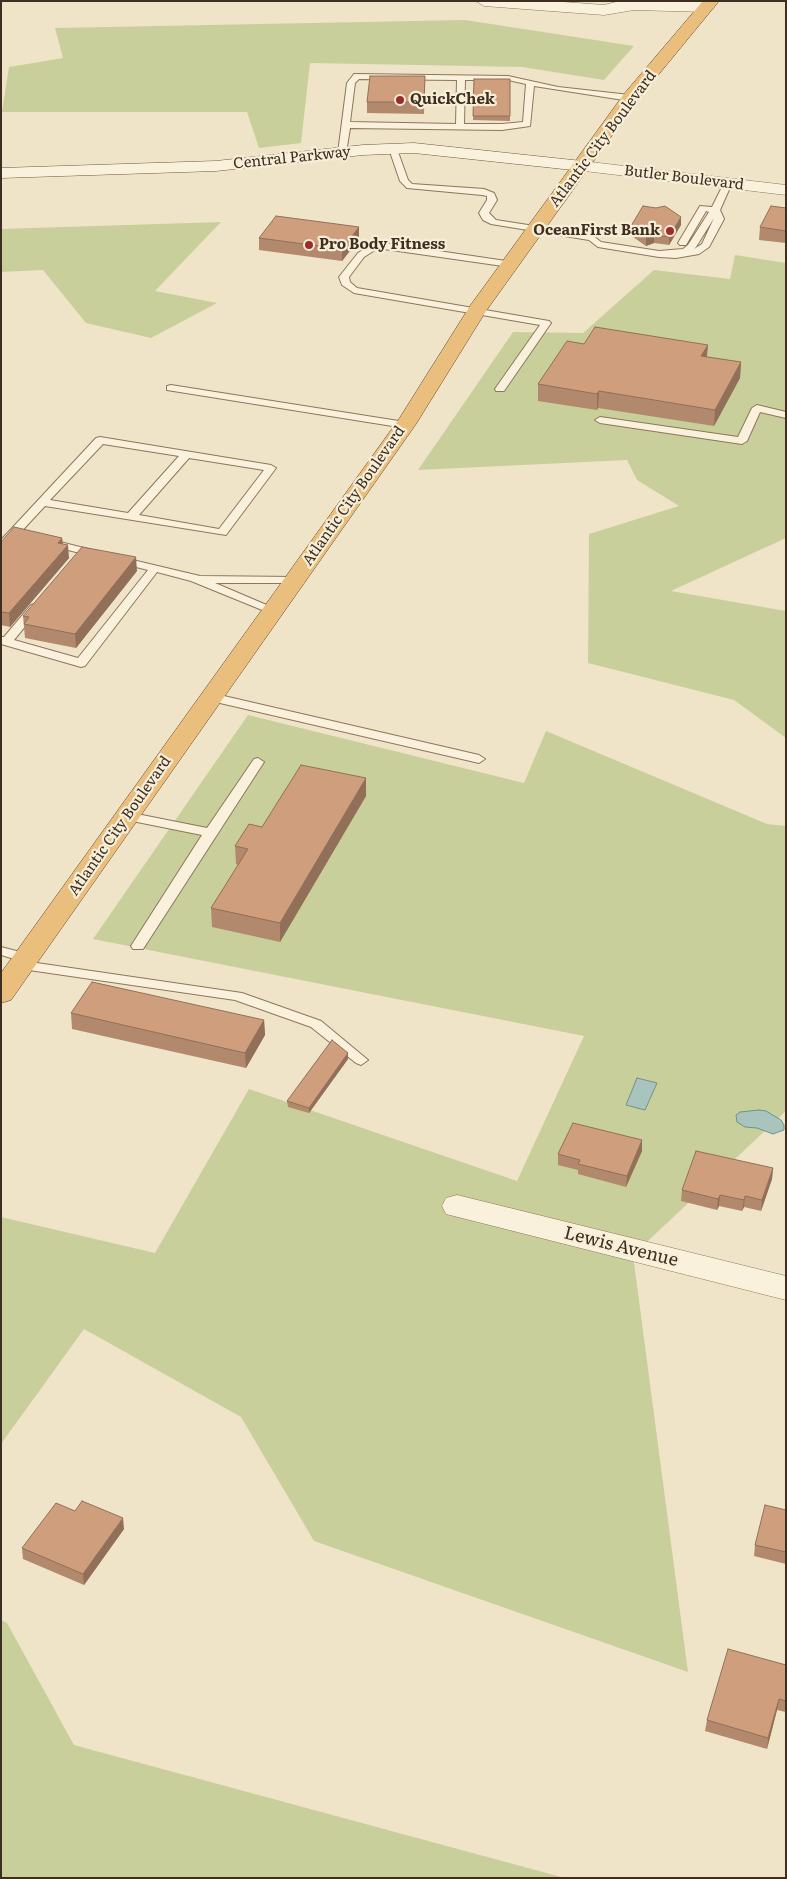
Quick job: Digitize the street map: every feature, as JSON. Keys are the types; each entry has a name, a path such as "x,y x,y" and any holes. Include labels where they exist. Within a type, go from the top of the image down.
{"highway":[{"name":"Atlantic City Boulevard","path":"1,994 405,425 477,310 630,98 709,4"}],"street":[{"path":"484,1 604,10 631,3 709,4"},
{"name":"Central Parkway","path":"1,173 216,166 393,149 450,150 582,166"},
{"name":"Butler Boulevard","path":"582,166 786,190"},
{"name":"Lewis Avenue","path":"457,1206 786,1288"}],"lane":[{"path":"342,153 351,83 357,76 508,78 630,98"},
{"path":"460,126 461,78"},
{"path":"345,125 502,127 527,124 530,83"},
{"path":"393,149 404,180 410,186 484,192 491,195 492,200 484,213 486,218 494,222 592,238 598,244 659,254 676,255 699,251 706,245 719,219 715,210 728,183"},
{"path":"659,254 679,249 699,208 715,210"},
{"path":"500,389 546,323 354,290 345,283 344,277 361,254 372,248 384,246 510,264"},
{"path":"171,388 405,425"},
{"path":"600,420 742,441 757,408 786,414"},
{"path":"1,547 100,440 271,468 222,533 43,502"},
{"path":"131,517 187,454"},
{"path":"13,534 35,539 80,554 155,568 195,578 272,612"},
{"path":"45,596 4,641 81,663 155,568"},
{"path":"195,578 294,580"},
{"path":"211,697 479,759"},
{"path":"138,946 258,762"},
{"path":"127,816 210,833"},
{"path":"1,952 25,961 237,996 316,1024 361,1060"}],"green space":[{"path":"465,20 634,46 604,80 522,67 310,63 301,143 259,148 247,112 2,112 9,67 63,58 55,28"},
{"path":"221,222 155,291 217,303 151,338 86,323 43,270 1,272 1,229"},
{"path":"735,255 786,263 786,538 671,591 786,611 786,738 734,700 588,663 589,534 679,506 637,480 627,460 418,470 513,332 583,333 654,270 730,279"},
{"path":"248,715 524,783 546,731 767,824 786,826 786,1111 633,1255 688,1672 314,1541 241,1417 84,1329 1,1444 1,1217 155,1253 249,1089 517,1181 584,1036 93,939"},
{"path":"1,1620 7,1623 74,1745 565,1878 1,1878"}],"water":[{"path":"637,1078 657,1083 645,1110 626,1105"},
{"path":"766,1111 781,1120 784,1130 773,1134 757,1128 745,1127 737,1122 736,1115 740,1112"}],"building":[{"path":"370,76 425,76 424,102 367,102"},
{"name":"QuickChek","path":"474,79 510,79 510,116 473,116"},
{"path":"643,206 656,208 665,206 681,217 669,237 654,235 646,237 631,226"},
{"path":"771,206 786,208 786,231 760,227"},
{"path":"276,216 359,227 342,249 259,238"},
{"path":"595,327 708,345 701,356 741,362 715,410 599,391 597,394 538,384 567,341 584,344"},
{"path":"14,527 62,538 58,543 68,545 9,613 1,612 1,542"},
{"path":"82,547 136,557 75,634 24,624 29,617 23,616"},
{"path":"301,765 366,778 280,923 211,908 248,849 235,846 249,824 262,827"},
{"path":"92,982 264,1020 245,1053 71,1013"},
{"path":"332,1040 348,1053 309,1108 287,1101"},
{"path":"573,1123 642,1140 627,1176 578,1164 580,1160 558,1154"},
{"path":"696,1151 773,1168 762,1200 745,1196 744,1200 720,1195 718,1199 682,1190"},
{"path":"82,1501 123,1518 83,1574 22,1548 56,1503 75,1511"},
{"path":"765,1505 786,1510 786,1552 755,1545"},
{"path":"728,1649 786,1665 786,1701 779,1699 768,1738 707,1720"}],"place":[{"name":"QuickChek","path":"400,100"},
{"name":"OceanFirst Bank","path":"670,231"},
{"name":"Pro Body Fitness","path":"309,245"}]}
